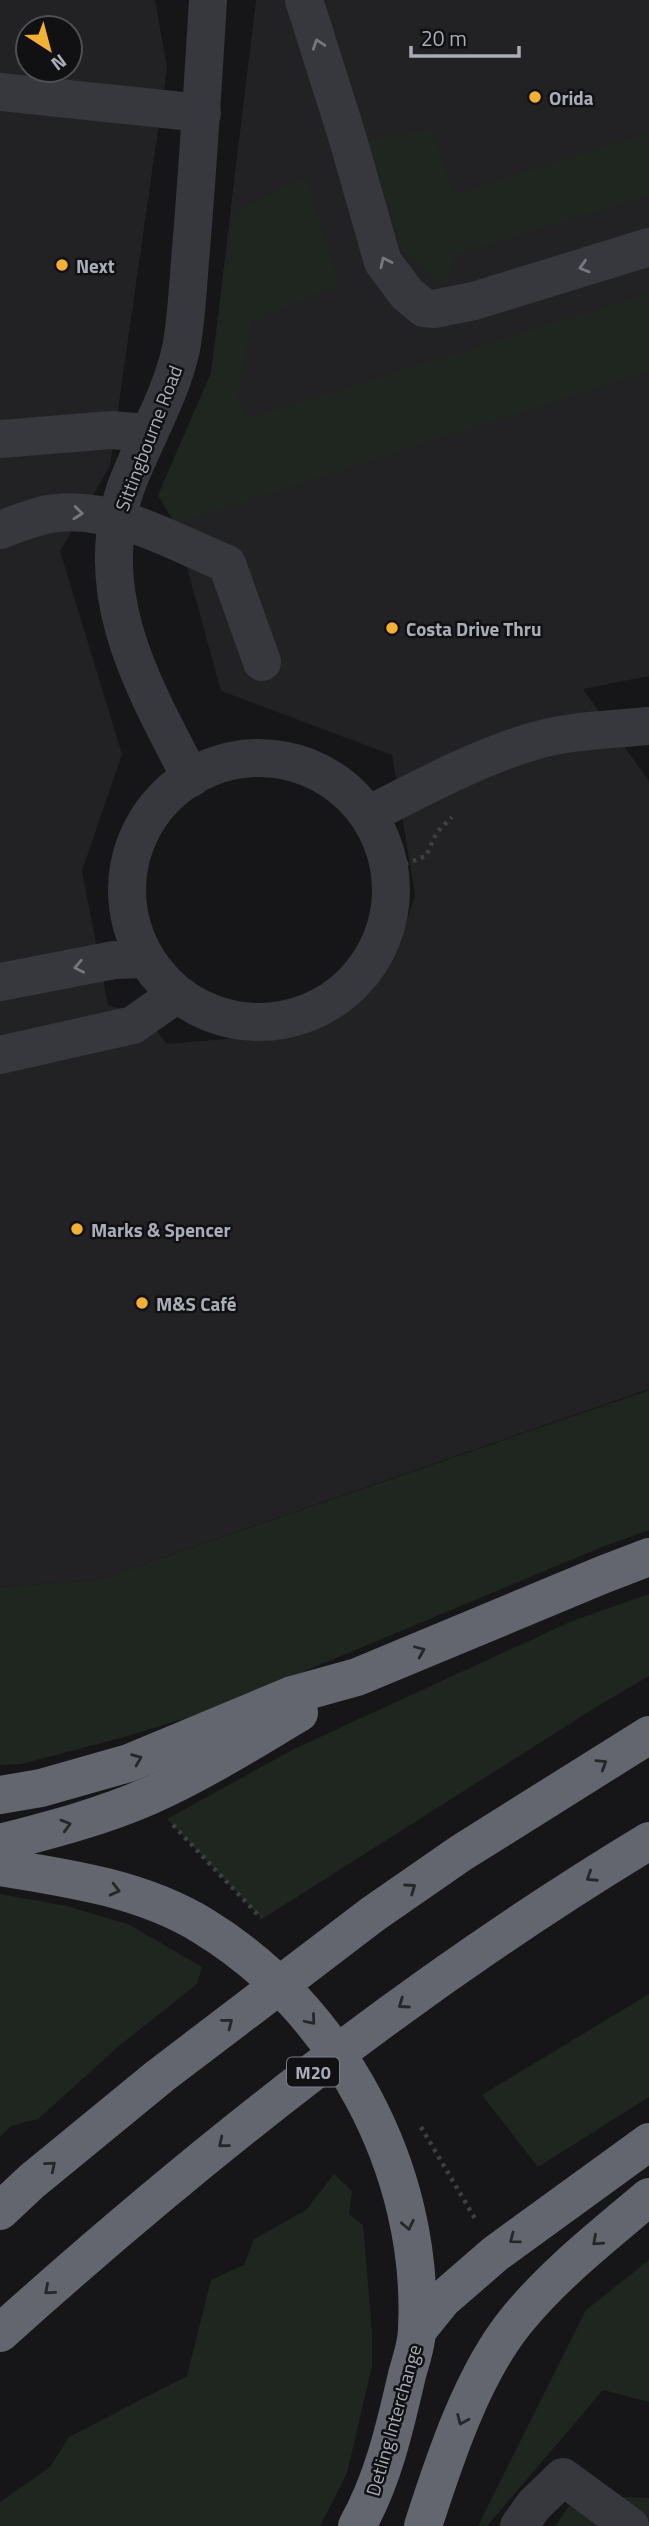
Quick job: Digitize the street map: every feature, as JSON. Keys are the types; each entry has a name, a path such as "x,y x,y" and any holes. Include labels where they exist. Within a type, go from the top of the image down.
{"highway":[{"path":"0,1795 41,1788 129,1763 292,1695 357,1677 649,1557"},
{"path":"0,1843 92,1817 146,1797 199,1772 357,1677"},
{"path":"0,2211 32,2181 160,2076 373,1914 461,1853 649,1735"},
{"name":"M20","path":"0,2333 164,2190 386,2016 500,1935 649,1841"},
{"name":"Detling Interchange","path":"0,1867 75,1880 131,1894 164,1906 225,1940 261,1968 289,1995 328,2041 365,2103 390,2159 403,2201 416,2272 417,2331 397,2418 363,2520"},
{"path":"417,2331 442,2300 495,2254 649,2142"},
{"path":"423,2526 456,2434 479,2380 496,2349 544,2291 649,2197"}],"street":[{"name":"Sittingbourne Road","path":"191,778 148,693 125,634 115,584 113,554 117,518 148,433 166,397 181,348 202,113 208,0"},
{"path":"304,0 383,262 407,294 424,308 434,309 474,301 649,247"},
{"path":"0,92 202,113"},
{"path":"0,439 111,430 148,433"},
{"path":"0,530 39,516 70,512 117,518 226,564 262,662"},
{"path":"368,815 504,751 532,741 559,735 649,726"},
{"path":"257,759 287,761 324,775 355,800 368,815 385,850 389,870 391,893 382,938 358,977 320,1007 297,1017 272,1022 247,1022 222,1017 198,1008 177,994 160,978 146,959 130,916 127,894 129,871 144,827 156,808 191,778 227,763 257,759"},
{"path":"0,982 114,960 146,959"},
{"path":"0,1055 134,1025 177,994"},
{"path":"519,2526 534,2505 563,2477 630,2526"}],"path":[{"path":"389,870 426,856 438,832 454,815"},
{"path":"167,1819 261,1919"},
{"path":"424,2132 480,2227"}],"shaded area":[{"path":"0,0 155,0 167,67 110,466 60,551 122,754 82,871 108,1005 146,1017 167,1044 249,1037 296,1024 355,992 399,945 415,895 392,755 221,691 175,524 211,373 256,0 649,0 649,676 583,689 649,781 649,1389 98,1580 0,1587"},
{"path":"431,129 454,195 649,132 649,195 455,255 447,287 404,252 367,141"},
{"path":"306,177 340,284 252,322 237,400 247,419 649,293 649,371 175,524 158,495 211,373 233,215"},
{"path":"649,1390 649,1530 602,1547 209,1711 121,1738 21,1764 0,1765 0,1587 98,1580"},
{"path":"649,1594 649,1676 262,1919 167,1819 294,1749 572,1621"},
{"path":"0,1894 67,1906 130,1925 202,1967 197,1984 119,2046 38,2119 11,2126 0,2137"},
{"path":"649,1994 649,2097 538,2167 482,2095"},
{"path":"334,2174 352,2191 349,2214 363,2225 372,2332 372,2366 347,2473 320,2526 0,2526 0,2502 50,2467 69,2437 187,2376 211,2280 244,2265 254,2239 306,2210"},
{"path":"649,2260 649,2402 603,2390 487,2526 478,2526 586,2310"},
{"path":"622,2497 649,2498 649,2526 555,2526 569,2506"}],"place":[{"name":"Orida","path":"535,97"},
{"name":"Next","path":"62,265"},
{"name":"Costa Drive Thru","path":"392,628"},
{"name":"Marks & Spencer","path":"77,1229"},
{"name":"M&S Café","path":"142,1303"}]}
